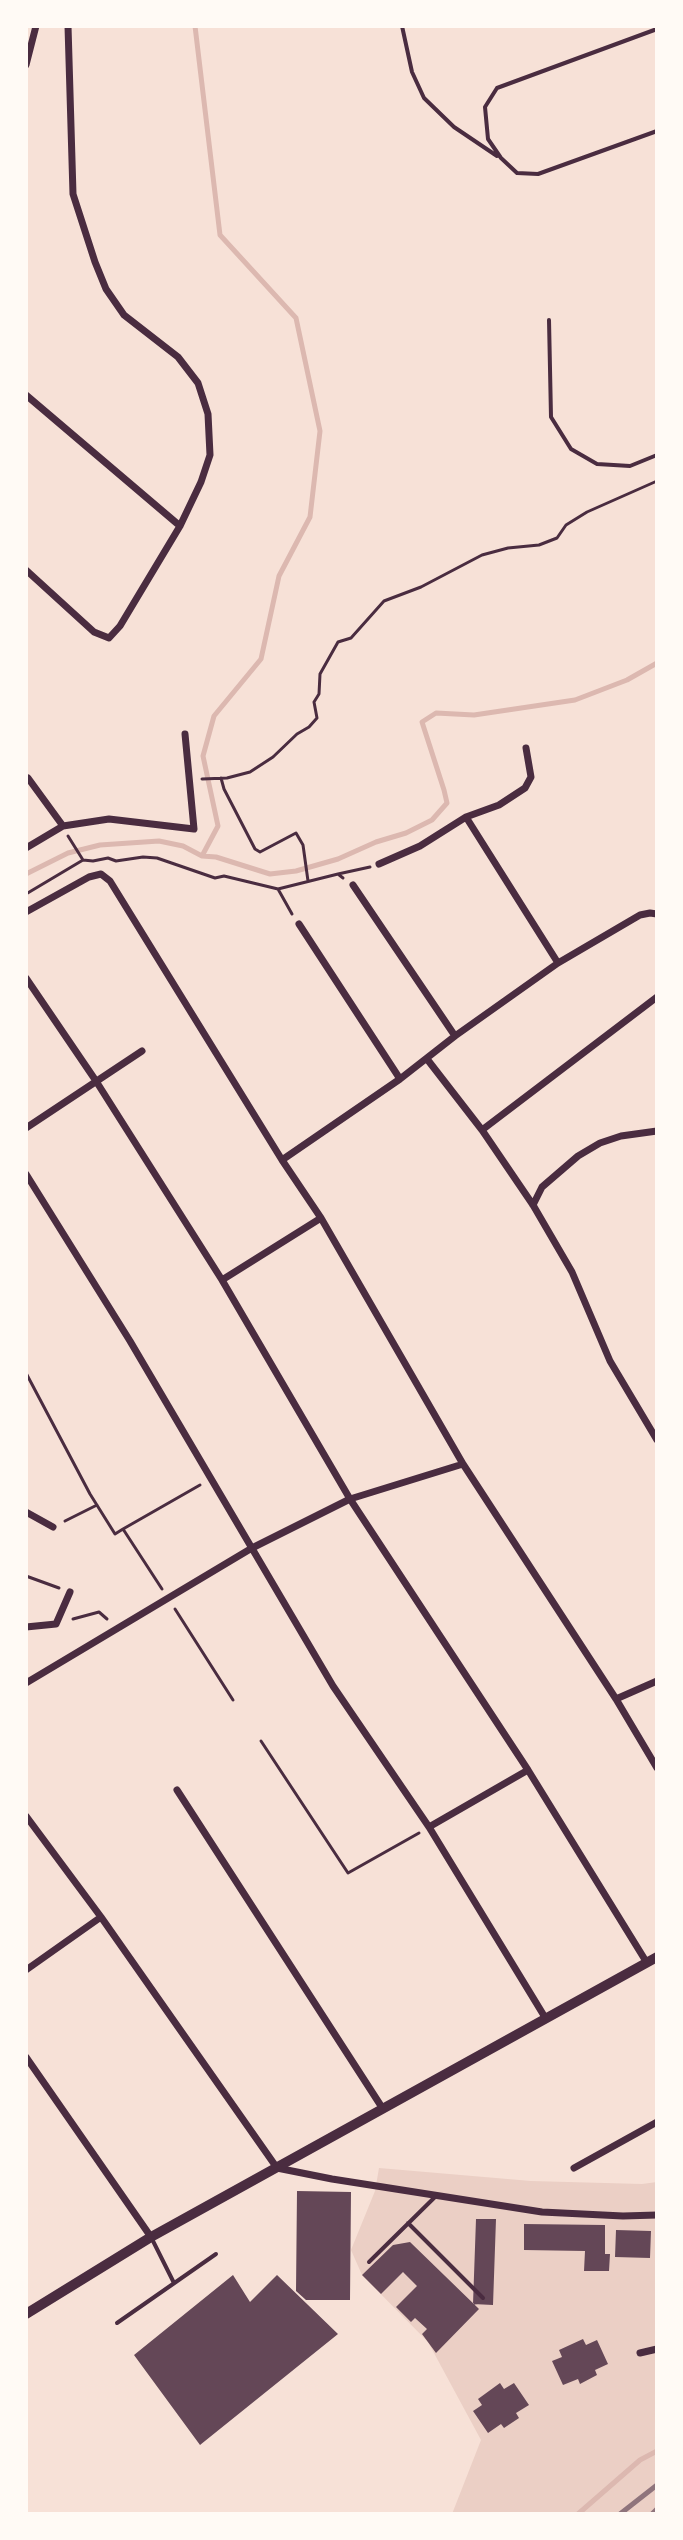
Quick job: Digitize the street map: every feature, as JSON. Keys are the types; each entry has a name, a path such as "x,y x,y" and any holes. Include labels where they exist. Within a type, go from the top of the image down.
{"main road":[{"path":"27,2310 151,2237 652,1960"}],"street":[{"path":"26,65 36,26"},
{"path":"26,570 94,632 109,638 120,626 180,526 210,455 208,414 198,383 178,357 124,315 106,289 95,262 73,194 68,26"},
{"path":"26,395 180,526"},
{"path":"26,848 63,826 109,819 194,829 185,734"},
{"path":"379,864 420,846 466,817 499,805 525,788 531,777 526,748"},
{"path":"28,778 63,826"},
{"path":"466,817 558,963"},
{"path":"26,912 89,877 101,874 110,881 321,1218 463,1464 616,1699 657,1768"},
{"path":"353,885 455,1036"},
{"path":"282,1160 400,1079 558,963 640,915 653,914"},
{"path":"299,924 400,1079"},
{"path":"26,978 96,1081 222,1280 350,1499 652,1960"},
{"path":"482,1130 657,997"},
{"path":"26,1128 142,1051"},
{"path":"427,1059 482,1130 533,1205 572,1272 610,1361 657,1440"},
{"path":"533,1205 542,1187 578,1156 600,1143 621,1136 657,1131"},
{"path":"26,1174 130,1341 333,1686 429,1827 546,2019"},
{"path":"222,1280 321,1218"},
{"path":"26,1683 252,1548 350,1499 463,1464"},
{"path":"26,1512 53,1527"},
{"path":"26,1627 56,1624 70,1592"},
{"path":"616,1699 657,1681"},
{"path":"429,1827 528,1770"},
{"path":"177,1790 383,2109"},
{"path":"26,1816 101,1917 277,2168 542,2212 657,2215"},
{"path":"26,1970 101,1917"},
{"path":"26,2057 151,2237"},
{"path":"574,2168 657,2122"},
{"path":"640,2353 657,2349"}],"lane":[{"path":"402,26 412,72 424,98 454,127 501,158 517,173 538,174 657,131"},
{"path":"501,158 488,139 485,107 497,88 657,29"},
{"path":"549,320 551,417 571,449 597,464 630,466 657,455"},
{"path":"369,2262 437,2194"},
{"path":"408,2223 483,2298"},
{"path":"151,2237 174,2283"},
{"path":"117,2323 216,2254"}],"path":[{"path":"202,779 250,772 309,727 317,718 314,702 319,694 320,674 338,642 351,638 384,601 421,587 482,555 508,548 539,545 557,538 566,525 587,512 657,481"},
{"path":"221,778 255,849 260,852 296,833 303,845 308,881"},
{"path":"63,826 83,860"},
{"path":"26,894 83,860 157,858 215,878 224,876 278,889 379,864"},
{"path":"338,874 353,885"},
{"path":"278,889 299,924"},
{"path":"26,1373 115,1534 212,1478"},
{"path":"53,1527 97,1505"},
{"path":"123,1529 233,1700"},
{"path":"26,1576 70,1592"},
{"path":"56,1624 99,1612 119,1629"},
{"path":"261,1741 348,1873 429,1827"}],"shaded area":[{"path":"379,2168 531,2181 657,2182 657,2514 452,2514 481,2440 428,2342 362,2275 351,2250 375,2191"}],"building":[{"path":"297,2191 351,2192 350,2300 306,2300 296,2291"},
{"path":"476,2219 496,2219 493,2305 473,2304"},
{"path":"524,2224 605,2225 605,2254 610,2254 609,2271 584,2271 585,2251 524,2250"},
{"path":"616,2230 651,2231 650,2258 615,2257"},
{"path":"410,2242 479,2309 436,2353 422,2334 427,2329 415,2318 411,2322 396,2307 417,2286 403,2272 381,2294 362,2275 393,2245"},
{"path":"233,2275 250,2302 277,2275 338,2334 200,2445 134,2355"},
{"path":"583,2339 586,2345 597,2340 608,2364 595,2370 597,2375 580,2384 578,2379 563,2385 552,2361 562,2357 559,2350"},
{"path":"500,2383 504,2389 514,2383 529,2405 516,2413 519,2418 504,2428 501,2424 488,2433 473,2411 482,2405 478,2399"}],"waterway":[{"path":"195,26 220,235 296,318 320,431 310,517 279,576 261,659 214,716 203,756 218,826 202,856"},
{"path":"26,874 68,853 100,845 159,841 270,874 296,871 338,859 432,820 447,803 422,722 436,713 474,715 575,700 627,680 657,663"},
{"path":"578,2514 640,2460 657,2451"}],"railway":[{"path":"620,2514 657,2485"},
{"path":"652,2514 657,2509"}]}
